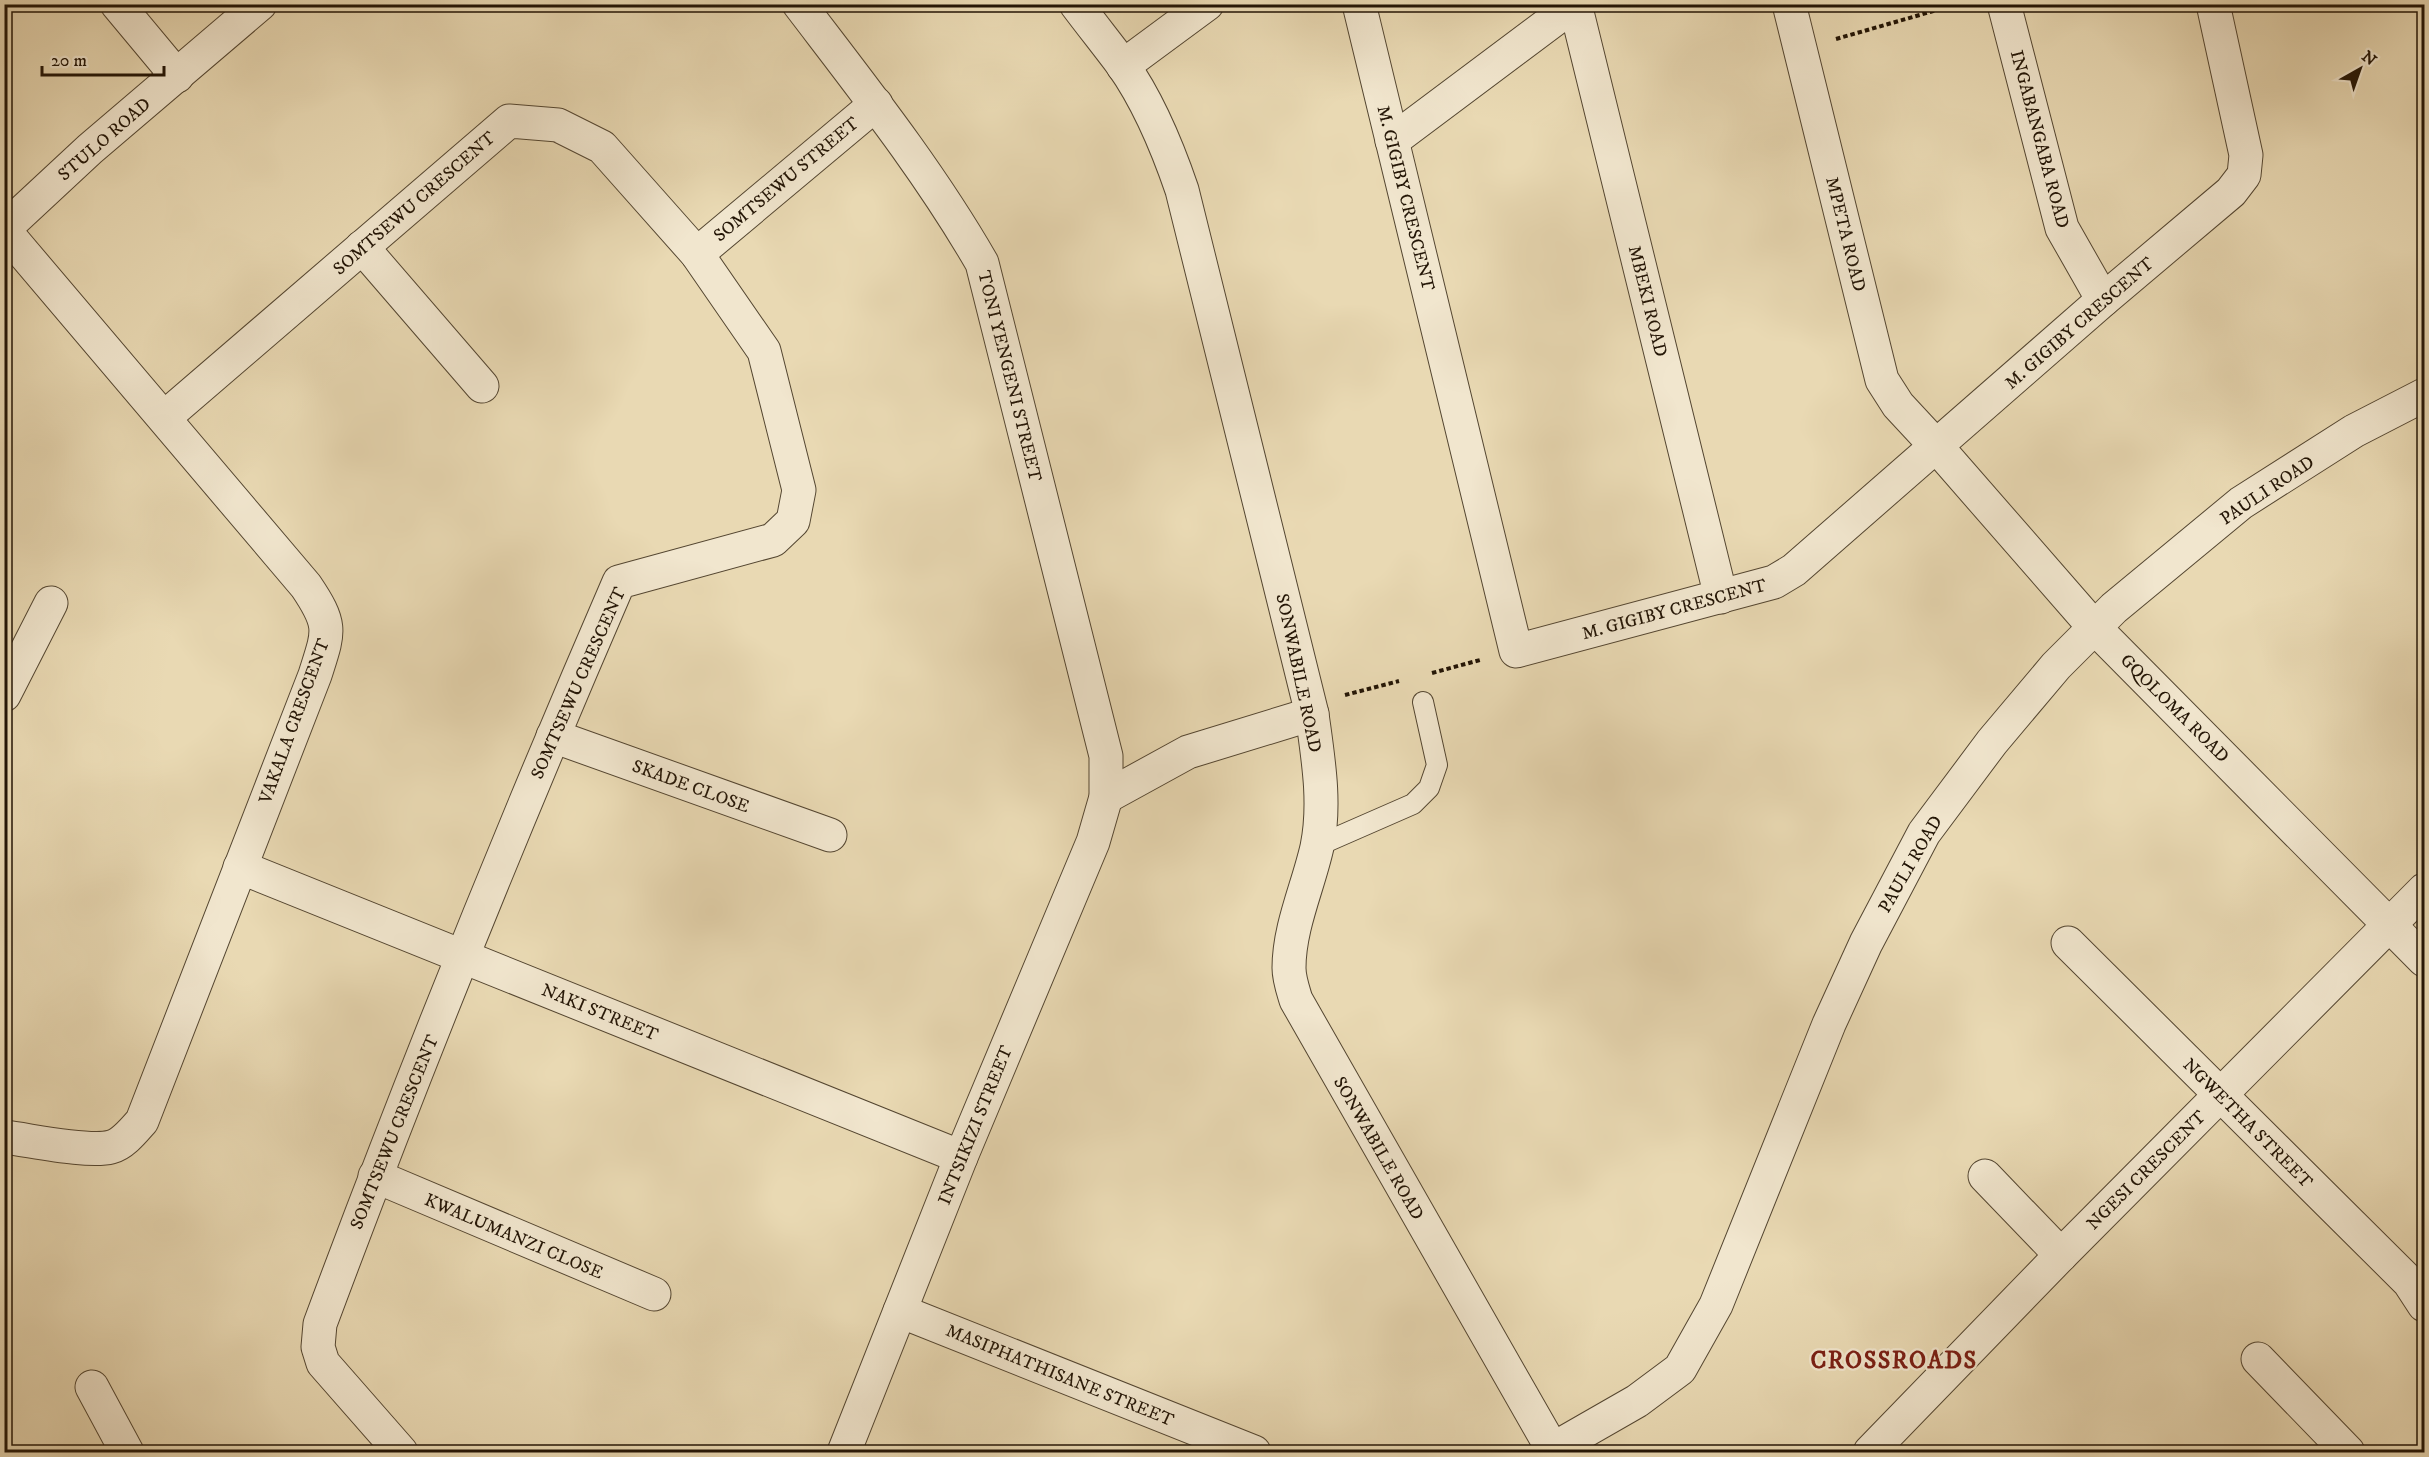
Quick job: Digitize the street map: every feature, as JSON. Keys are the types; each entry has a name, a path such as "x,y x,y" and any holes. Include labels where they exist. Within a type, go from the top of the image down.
{"street":[{"path":"117,4 177,76"},
{"name":"STULO ROAD","path":"4,230 90,149 261,4"},
{"name":"TONI YENGENI STREET","path":"799,4 876,104 982,263 1106,756 1106,797"},
{"name":"SONWABILE ROAD","path":"1076,4 1123,66 1148,109 1167,148 1182,190 1312,714 1322,811 1317,846 1291,940 1289,970 1296,1000 1552,1452"},
{"path":"1123,66 1207,4"},
{"name":"M. GIGIBY CRESCENT","path":"1359,4 1516,651 1774,582 1794,570 2103,300 2231,192 2244,175 2247,165 2246,148 2213,4"},
{"path":"1392,141 1575,4"},
{"name":"MBEKI ROAD","path":"1575,4 1721,597"},
{"name":"MPETA ROAD","path":"1789,4 1882,380 1898,405 1937,447"},
{"name":"INGABANGABA ROAD","path":"2004,4 2062,228 2103,300"},
{"name":"SOMTSEWU STREET","path":"697,254 876,104"},
{"name":"SOMTSEWU CRESCENT","path":"165,417 509,122 558,125 602,147 697,254 764,351 799,490 793,521 773,540 619,582 553,736 375,1176 320,1324 318,1347 323,1363 401,1452"},
{"name":"VAKALA CRESCENT","path":"4,230 165,417 306,586 318,604 327,629 315,675 142,1121 132,1133 112,1147 93,1149 4,1137"},
{"path":"362,247 482,386"},
{"name":"PAULI ROAD","path":"1552,1452 1637,1401 1680,1369 1716,1305 1828,1024 1866,943 1924,833 1999,734 2056,666 2094,627 2241,503 2354,431 2424,395"},
{"name":"GQOLOMA ROAD","path":"1937,447 2094,627 2424,960"},
{"path":"4,695 51,603"},
{"path":"1106,797 1188,752 1312,714"},
{"name":"SKADE CLOSE","path":"553,736 830,835"},
{"name":"INTSIKIZI STREET","path":"844,1452 961,1157 1093,842 1106,797"},
{"name":"NAKI STREET","path":"240,867 961,1157"},
{"name":"NGESI CRESCENT","path":"1870,1452 2061,1255 2424,890"},
{"name":"NGWETHA STREET","path":"2068,943 2409,1282 2424,1305"},
{"name":"KWALUMANZI CLOSE","path":"375,1176 654,1294"},
{"path":"1985,1176 2061,1255"},
{"name":"MASIPHATHISANE STREET","path":"900,1311 1254,1452"},
{"path":"2258,1359 2348,1452"},
{"path":"92,1388 117,1449"}],"lane":[{"path":"1317,846 1413,804 1429,788 1437,765 1423,702"}],"path":[{"path":"1800,49 1958,4"}],"district":[{"name":"CROSSROADS","path":"1894,1360"}]}
